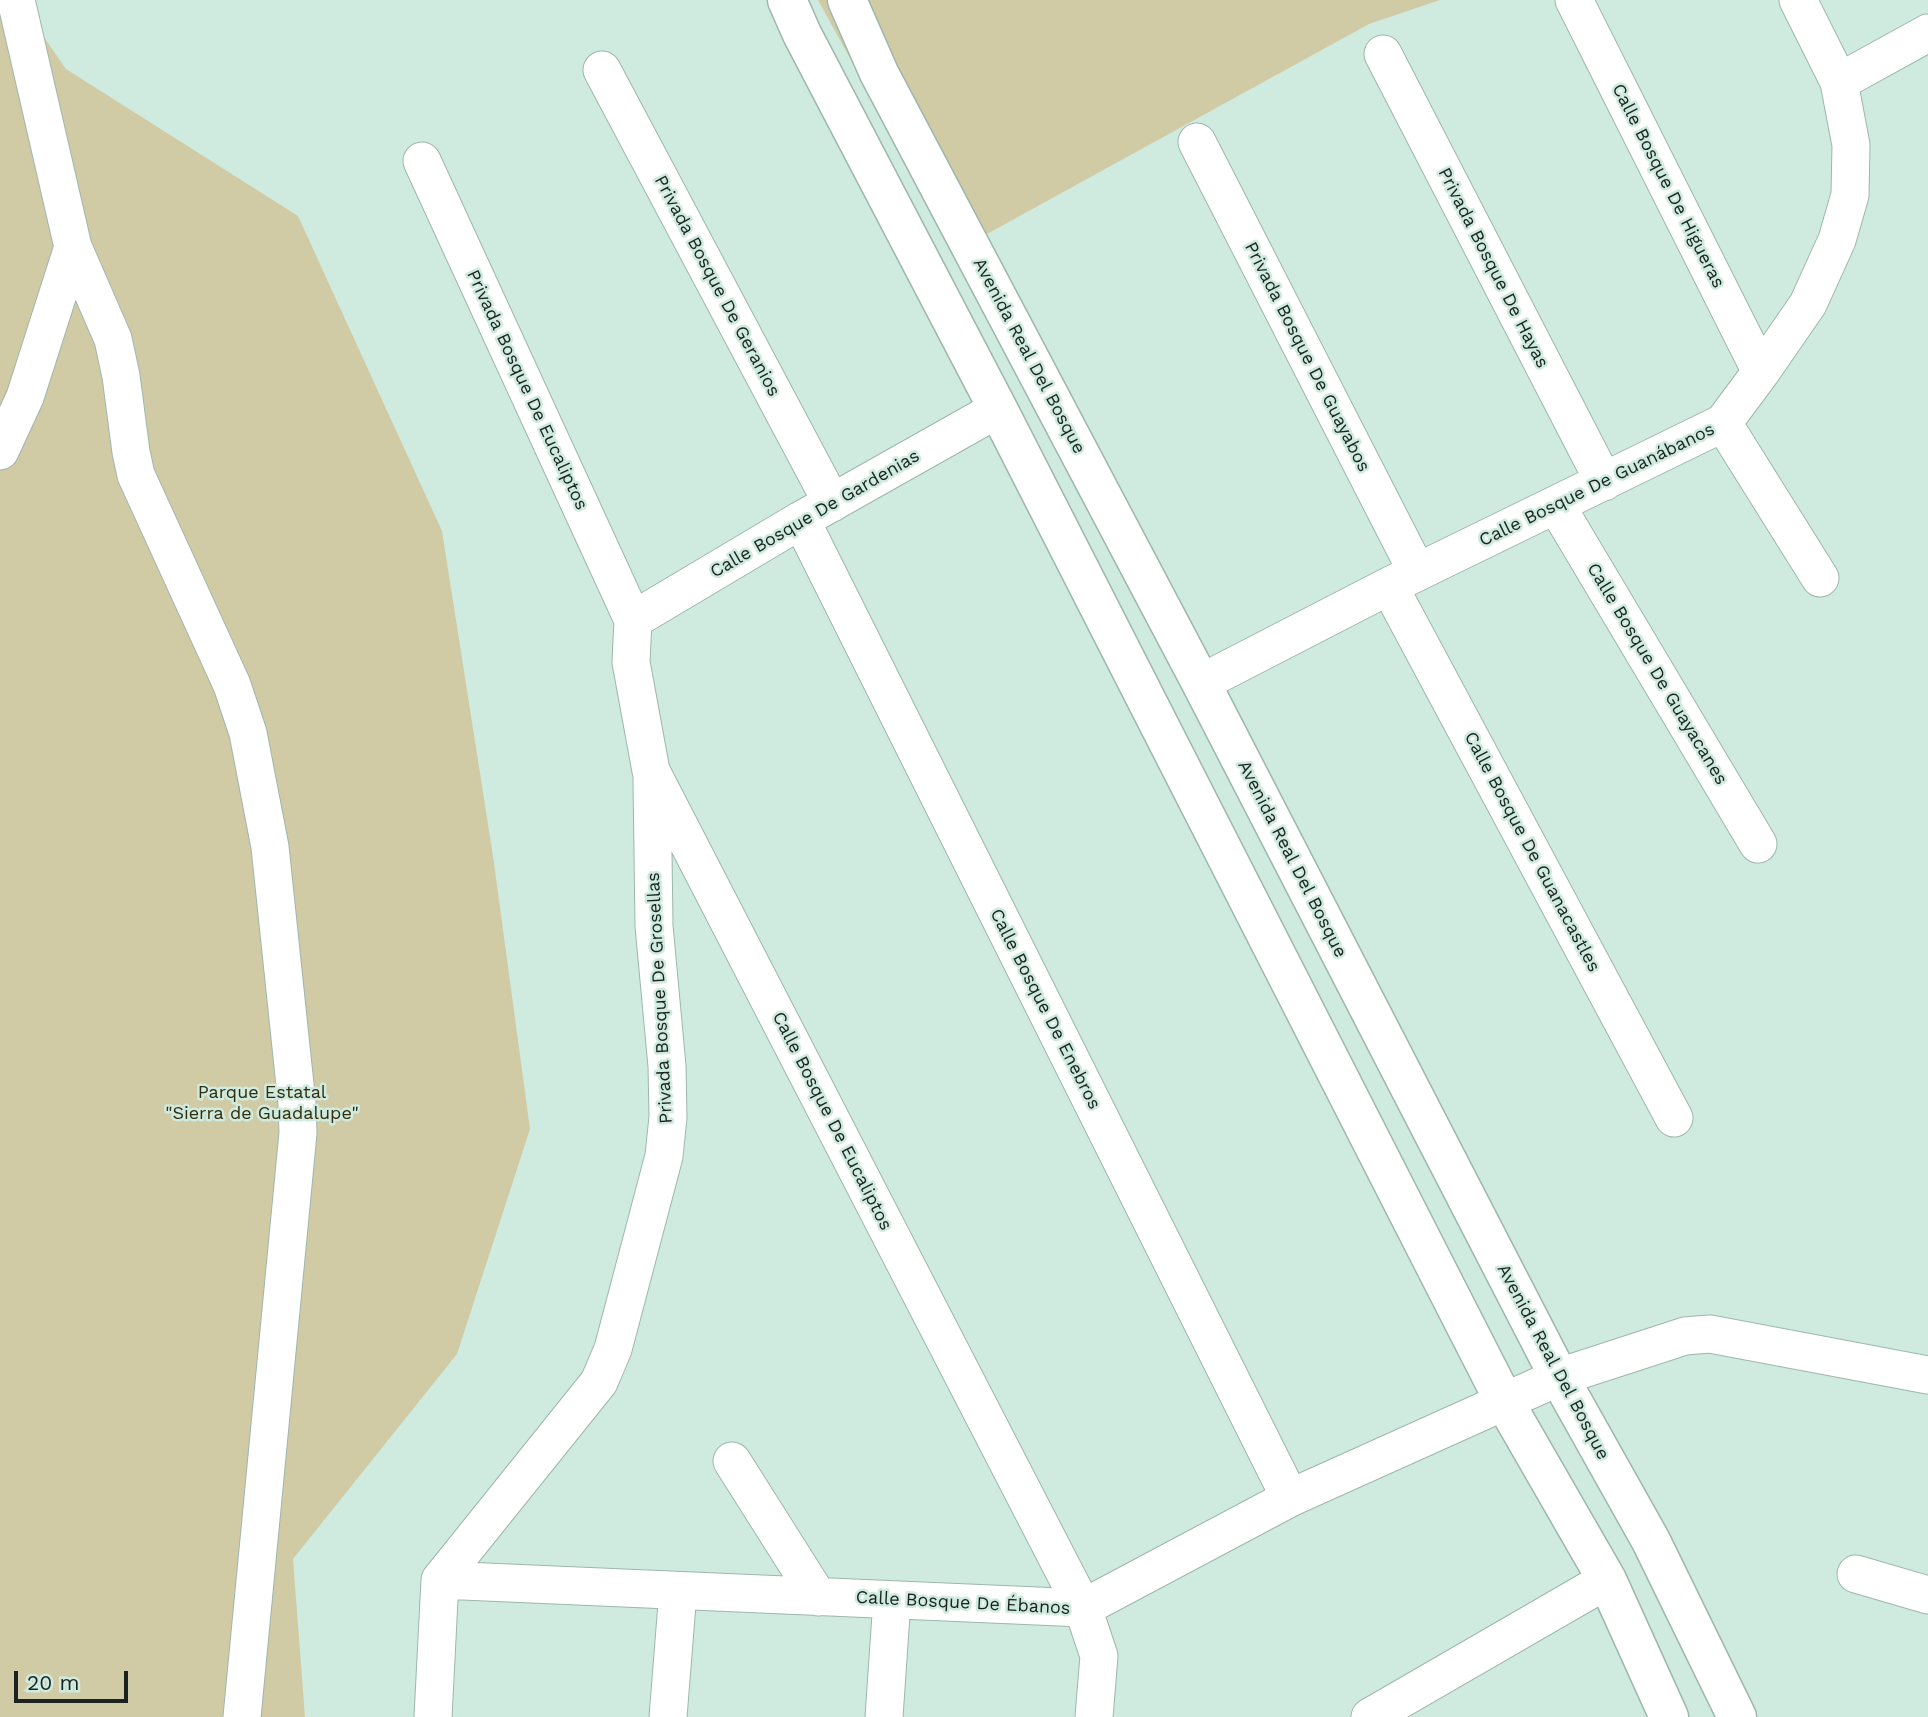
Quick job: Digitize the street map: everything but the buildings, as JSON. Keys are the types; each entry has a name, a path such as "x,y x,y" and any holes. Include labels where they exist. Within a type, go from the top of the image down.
{"main road":[{"path":"787,0 802,34 998,409 1504,1401 1607,1580 1669,1717"},
{"name":"Avenida Real Del Bosque","path":"847,0 879,73 1201,683 1559,1377 1651,1541 1737,1717"}],"street":[{"path":"16,0 73,247 113,339 136,475 232,685 248,733 270,847 298,1133 242,1717"},
{"name":"Calle Bosque De Higueras","path":"1574,0 1761,372"},
{"name":"Calle Bosque De Guanábanos","path":"1201,683 1403,579 1723,423 1808,304 1837,240 1850,195 1851,145 1839,82 1798,0"},
{"path":"1839,82 1928,33"},
{"name":"Privada Bosque De Hayas","path":"1383,54 1604,482"},
{"name":"Privada Bosque De Geranios","path":"602,69 816,511"},
{"name":"Privada Bosque De Guayabos","path":"1197,142 1403,579"},
{"name":"Privada Bosque De Eucaliptos","path":"422,161 632,620"},
{"path":"0,452 25,397 73,247"},
{"name":"Calle Bosque De Gardenias","path":"632,620 816,511 998,409"},
{"path":"1723,423 1820,578"},
{"name":"Calle Bosque De Guayacanes","path":"1556,505 1758,844"},
{"name":"Calle Bosque De Enebros","path":"816,511 1290,1498"},
{"name":"Calle Bosque De Guanacastles","path":"1403,579 1674,1118"},
{"name":"Calle Bosque De Eucaliptos","path":"632,620 631,662 652,771 1083,1608 1099,1656 1094,1717"},
{"name":"Privada Bosque De Grosellas","path":"440,1580 599,1382 613,1349 661,1169 668,1117 667,1066 654,926 652,771"},
{"name":"Calle Bosque De Ébanos","path":"440,1580 1083,1608 1290,1498 1504,1401 1559,1377 1685,1336 1710,1334 1928,1375"},
{"path":"732,1461 818,1597"},
{"path":"1856,1574 1928,1595"},
{"path":"433,1717 440,1580"},
{"path":"1370,1717 1607,1580"},
{"path":"668,1717 678,1591"},
{"path":"884,1717 892,1600"}],"green space":[{"name":"Parque Estatal \"Sierra de Guadalupe\"","path":"0,0 18,0 66,69 298,216 442,531 493,856 530,1129 457,1354 293,1559 305,1717 0,1717"},
{"path":"818,0 1440,0 1369,24 956,251"}]}
